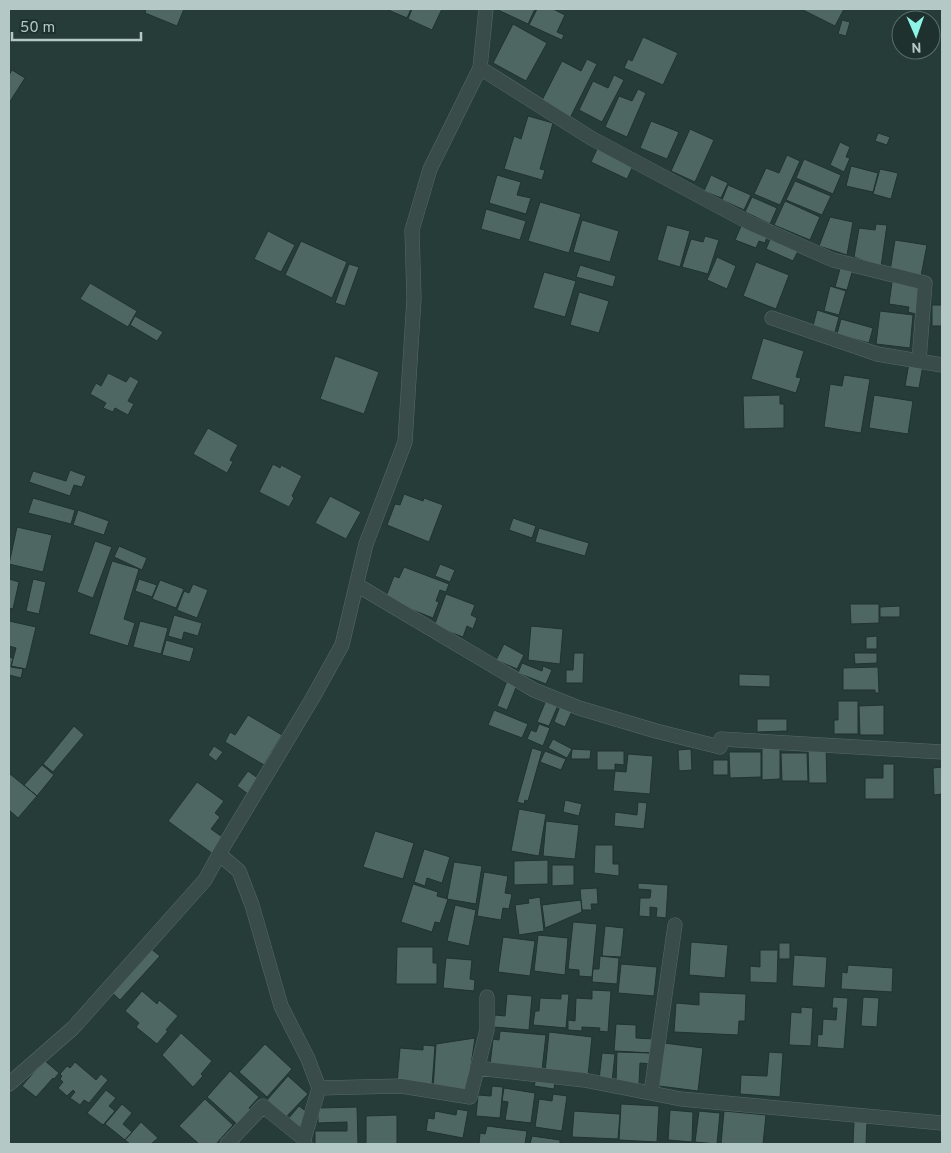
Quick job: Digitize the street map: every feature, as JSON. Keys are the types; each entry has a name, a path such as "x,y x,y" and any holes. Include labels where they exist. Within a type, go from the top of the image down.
{"street":[{"path":"9,1084 79,1021 205,880 342,645 366,544 405,442 414,299 412,230 430,169 480,68 486,9"},
{"path":"480,68 591,138 750,223 833,260 925,284 919,361"},
{"path":"772,318 877,354 942,365"},
{"path":"357,585 534,690 579,708 646,728 720,746 721,739 942,752"},
{"path":"219,854 239,871 252,905 282,1006 320,1088 304,1142 263,1106 227,1144"},
{"path":"651,1093 674,925"},
{"path":"320,1088 401,1086 470,1097 487,1030 487,997"},
{"path":"477,1068 584,1080 681,1099 942,1123"}],"building":[{"path":"146,9 184,9 177,26 145,13"},
{"path":"386,9 411,9 407,18"},
{"path":"412,9 442,9 432,30 408,19"},
{"path":"496,9 535,9 528,24"},
{"path":"537,9 553,9 565,15 557,32 564,35 562,40 529,25"},
{"path":"801,9 844,9 835,26"},
{"path":"842,20 850,22 846,36 838,34"},
{"path":"513,24 547,43 526,81 493,63"},
{"path":"643,37 678,53 663,85 624,68 628,59 632,61"},
{"path":"587,59 597,64 570,118 540,104 562,61 581,71"},
{"path":"12,70 25,78 9,103 9,75"},
{"path":"614,75 624,80 602,122 579,110 593,81 608,88"},
{"path":"638,89 646,93 627,137 605,127 619,96 632,101"},
{"path":"528,116 553,123 540,169 545,170 542,180 504,169 514,136 521,139"},
{"path":"651,121 679,132 667,159 640,148"},
{"path":"690,129 714,140 695,182 671,171"},
{"path":"878,133 890,137 887,145 875,141"},
{"path":"840,142 850,147 846,157 850,158 844,172 830,165"},
{"path":"598,147 634,164 627,179 591,162"},
{"path":"787,155 800,161 780,205 754,194 766,168 779,173"},
{"path":"804,159 841,175 833,194 796,178"},
{"path":"851,166 878,173 873,192 846,186"},
{"path":"880,169 898,173 891,199 873,194"},
{"path":"497,175 521,182 517,195 531,198 526,214 489,203"},
{"path":"711,175 728,183 721,198 704,191"},
{"path":"795,181 831,196 822,215 786,200"},
{"path":"728,185 751,195 744,210 722,200"},
{"path":"752,197 777,208 770,224 745,212"},
{"path":"785,201 820,217 810,240 774,225"},
{"path":"540,202 581,214 569,253 528,241"},
{"path":"486,209 526,221 520,240 481,229"},
{"path":"830,217 853,222 847,255 819,246"},
{"path":"582,220 619,231 610,262 573,252"},
{"path":"742,224 768,234 765,243 759,241 756,248 735,240"},
{"path":"876,224 887,225 881,267 854,257 859,228 875,230"},
{"path":"667,225 690,231 680,267 657,260"},
{"path":"268,231 295,245 281,272 254,259"},
{"path":"705,236 719,240 708,274 682,267 691,239 703,242"},
{"path":"771,237 799,249 793,261 766,249"},
{"path":"895,240 927,245 921,276 890,271"},
{"path":"301,241 347,262 332,298 285,275"},
{"path":"717,257 736,266 727,289 707,280"},
{"path":"756,262 789,275 776,309 743,296"},
{"path":"349,264 359,267 345,306 335,303"},
{"path":"580,265 616,276 613,287 576,277"},
{"path":"841,265 853,269 847,290 835,287"},
{"path":"544,272 576,281 565,317 533,308"},
{"path":"892,282 920,286 916,314 908,312 909,307 889,304"},
{"path":"90,283 137,311 128,327 80,299"},
{"path":"830,286 846,291 839,315 824,311"},
{"path":"579,292 609,301 599,333 570,325"},
{"path":"932,305 942,305 942,326 932,326"},
{"path":"817,310 839,317 835,332 813,326"},
{"path":"880,311 913,315 910,348 876,344"},
{"path":"135,316 163,332 157,341 130,325"},
{"path":"841,319 873,328 869,343 837,334"},
{"path":"763,338 804,351 796,377 801,378 796,393 751,379"},
{"path":"335,356 379,372 364,414 320,399"},
{"path":"909,363 923,365 919,388 905,386"},
{"path":"108,373 126,382 130,376 139,381 128,401 134,404 128,415 115,408 113,412 103,408 106,403 90,394 96,383 101,386"},
{"path":"844,375 870,379 861,433 824,427 830,384 842,386"},
{"path":"780,395 780,404 784,404 784,428 744,429 743,396"},
{"path":"874,395 913,401 908,434 869,428"},
{"path":"208,428 238,445 230,460 233,462 227,473 193,454"},
{"path":"273,464 280,468 281,465 302,476 289,507 259,492"},
{"path":"70,470 86,476 82,487 74,485 70,496 29,482 33,471 66,481"},
{"path":"404,494 423,501 424,498 443,505 429,542 387,525 395,504 400,505"},
{"path":"330,496 361,512 346,539 315,523"},
{"path":"33,498 75,510 71,524 28,513"},
{"path":"78,510 109,521 104,535 73,525"},
{"path":"513,518 536,526 532,538 509,530"},
{"path":"17,527 52,535 43,572 9,564"},
{"path":"539,528 589,543 585,556 535,542"},
{"path":"95,541 112,547 93,598 77,592"},
{"path":"119,546 147,558 142,570 114,557"},
{"path":"112,561 139,569 124,619 135,623 128,646 89,634"},
{"path":"440,564 455,570 450,582 435,576"},
{"path":"404,567 449,584 446,592 440,590 436,601 439,602 433,618 385,599 394,576 399,578"},
{"path":"9,579 19,582 13,609 9,608"},
{"path":"33,579 46,582 39,614 26,611"},
{"path":"139,579 157,585 152,597 135,591"},
{"path":"160,580 184,589 176,608 152,599"},
{"path":"193,584 208,590 197,618 177,610 184,591 189,593"},
{"path":"446,594 475,605 471,615 477,618 473,629 467,626 463,637 434,626"},
{"path":"850,604 879,604 879,623 851,624"},
{"path":"900,606 900,617 880,617 880,607"},
{"path":"174,615 202,623 198,636 184,632 182,640 168,636"},
{"path":"9,621 36,627 26,669 11,666 16,648 9,646"},
{"path":"140,621 168,628 161,654 133,647"},
{"path":"531,626 563,629 560,664 528,660"},
{"path":"877,636 877,649 866,649 866,637"},
{"path":"166,640 194,648 190,662 162,655"},
{"path":"504,644 524,655 517,669 496,660"},
{"path":"574,653 584,653 583,683 566,683 566,670 573,670"},
{"path":"854,653 877,653 877,663 855,664"},
{"path":"9,657 13,658 11,667 23,669 21,678 9,675"},
{"path":"522,663 542,671 543,666 552,670 546,684 518,673"},
{"path":"878,667 879,693 875,693 875,690 843,690 843,668"},
{"path":"739,674 770,675 770,687 739,686"},
{"path":"507,681 517,685 507,710 497,706"},
{"path":"547,698 559,703 549,726 537,722"},
{"path":"838,701 858,701 858,734 834,734 834,720 838,720"},
{"path":"884,705 884,735 860,735 859,706"},
{"path":"560,706 572,711 565,727 554,722"},
{"path":"494,710 528,724 522,738 488,725"},
{"path":"248,715 282,735 264,765 225,742 230,732 235,735"},
{"path":"757,719 787,719 787,731 757,732"},
{"path":"539,724 550,728 543,746 527,739 531,730 536,732"},
{"path":"74,726 84,735 53,772 43,764"},
{"path":"553,739 572,749 567,758 548,748"},
{"path":"762,745 780,745 780,779 762,780"},
{"path":"214,746 223,752 216,761 208,755"},
{"path":"808,747 826,747 827,783 809,783"},
{"path":"532,748 542,751 528,801 525,800 524,804 517,802"},
{"path":"572,749 591,750 590,759 571,759"},
{"path":"691,749 692,770 679,771 678,750"},
{"path":"545,751 566,759 561,770 540,762"},
{"path":"597,751 624,751 624,765 615,764 615,770 597,770"},
{"path":"729,752 761,752 761,777 730,778"},
{"path":"781,753 807,753 808,781 782,781"},
{"path":"628,754 653,756 650,794 613,791 615,771 626,772"},
{"path":"713,760 728,760 728,775 713,775"},
{"path":"883,764 894,764 894,799 865,799 865,778 883,778"},
{"path":"42,765 54,775 37,796 24,785"},
{"path":"942,767 942,794 934,795 933,768"},
{"path":"248,771 259,779 248,794 237,786"},
{"path":"10,774 37,796 18,818 9,810"},
{"path":"197,782 224,801 215,813 220,817 211,829 225,839 213,854 168,821"},
{"path":"565,800 582,804 579,816 563,812"},
{"path":"638,802 647,803 644,829 614,826 615,812 637,815"},
{"path":"519,809 546,814 539,856 511,851"},
{"path":"546,821 579,825 575,859 543,856"},
{"path":"375,831 414,843 403,879 363,867"},
{"path":"595,845 613,845 613,864 619,864 619,876 594,873"},
{"path":"424,849 450,857 442,883 427,878 425,886 414,882"},
{"path":"548,860 548,884 514,885 514,861"},
{"path":"454,862 482,866 476,904 447,899"},
{"path":"552,865 574,865 574,885 552,886"},
{"path":"484,872 508,876 505,893 512,894 509,909 503,908 501,920 477,916"},
{"path":"638,883 668,885 666,918 656,917 657,908 650,907 650,917 639,916 640,898 650,898 651,890 638,889"},
{"path":"413,884 438,892 437,896 448,899 440,923 435,922 432,932 401,922"},
{"path":"597,888 598,904 591,904 592,910 582,910 580,889"},
{"path":"540,897 544,931 519,935 515,905 529,903 528,899"},
{"path":"581,900 582,912 545,928 542,905"},
{"path":"455,905 476,910 469,946 447,941"},
{"path":"573,922 597,924 592,977 579,976 579,970 568,969"},
{"path":"605,926 624,928 621,957 602,956"},
{"path":"538,935 568,938 565,975 534,971"},
{"path":"503,937 535,941 530,976 498,972"},
{"path":"691,942 728,945 725,978 689,975"},
{"path":"779,943 790,943 790,959 779,959"},
{"path":"397,947 433,947 433,963 437,963 437,984 396,984"},
{"path":"150,948 160,956 120,1000 110,991"},
{"path":"760,950 778,950 777,983 750,982 750,966 760,967"},
{"path":"794,955 827,957 825,988 792,986"},
{"path":"600,956 619,958 617,984 592,982 593,969 599,969"},
{"path":"446,958 472,960 470,979 475,980 474,991 443,988"},
{"path":"621,964 657,967 654,996 618,993"},
{"path":"848,965 893,968 892,992 841,989 842,972 847,973"},
{"path":"592,990 611,991 608,1032 599,1031 600,1028 582,1027 582,1031 568,1030 568,1020 575,1021 576,998 592,999"},
{"path":"142,991 157,1004 159,1000 178,1016 157,1044 136,1027 139,1023 125,1011"},
{"path":"699,992 746,994 745,1021 739,1021 738,1035 674,1032 676,1003 699,1005"},
{"path":"507,994 532,996 529,1030 494,1027 495,1015 505,1016"},
{"path":"561,994 569,994 566,1028 533,1025 535,1011 539,1011 540,998 561,999"},
{"path":"833,997 848,998 844,1049 817,1047 818,1034 822,1035 823,1019 836,1020 837,1008 832,1008"},
{"path":"863,997 879,998 877,1027 861,1026"},
{"path":"801,1007 813,1008 811,1046 789,1045 791,1012 801,1013"},
{"path":"616,1024 636,1025 636,1038 654,1039 653,1053 614,1051"},
{"path":"500,1031 546,1035 542,1070 490,1065 493,1039 499,1040"},
{"path":"549,1032 592,1037 588,1076 545,1072"},
{"path":"181,1033 212,1061 201,1074 203,1076 193,1087 162,1055"},
{"path":"475,1038 467,1092 433,1090 436,1044"},
{"path":"664,1043 703,1048 698,1091 659,1086"},
{"path":"265,1044 292,1069 267,1097 239,1072"},
{"path":"423,1045 435,1046 432,1086 397,1084 400,1048 423,1050"},
{"path":"617,1052 652,1053 651,1064 640,1063 639,1084 616,1083"},
{"path":"769,1052 783,1053 780,1097 740,1094 741,1075 767,1076"},
{"path":"602,1053 615,1054 612,1082 599,1080"},
{"path":"44,1060 59,1073 36,1097 22,1086"},
{"path":"75,1062 96,1080 101,1074 108,1080 89,1103 84,1100 80,1105 70,1098 75,1092 73,1090 67,1096 58,1088 63,1082 60,1079 62,1076 60,1074 67,1066 70,1068"},
{"path":"230,1071 259,1097 238,1125 207,1097"},
{"path":"288,1076 308,1094 286,1117 267,1100"},
{"path":"536,1079 555,1082 554,1089 534,1086"},
{"path":"492,1086 503,1087 500,1118 476,1116 478,1095 491,1096"},
{"path":"504,1088 535,1093 531,1123 505,1120 508,1102 502,1101"},
{"path":"106,1090 116,1098 109,1106 115,1111 103,1125 87,1113"},
{"path":"553,1094 567,1096 562,1131 535,1127 539,1099 552,1101"},
{"path":"205,1099 233,1125 216,1144 199,1144 179,1126"},
{"path":"122,1104 132,1113 123,1124 132,1132 125,1140 105,1124"},
{"path":"621,1104 659,1106 657,1142 619,1140"},
{"path":"299,1106 307,1112 300,1132 287,1120"},
{"path":"357,1107 358,1144 315,1144 315,1131 347,1131 347,1122 318,1123 318,1108"},
{"path":"457,1109 468,1111 463,1138 426,1131 428,1118 434,1119 435,1111 456,1115"},
{"path":"670,1110 693,1112 692,1142 668,1140"},
{"path":"574,1111 620,1114 618,1139 572,1137"},
{"path":"699,1111 720,1113 717,1144 695,1142"},
{"path":"724,1111 766,1115 763,1144 721,1144"},
{"path":"397,1115 397,1144 366,1144 366,1116"},
{"path":"854,1121 867,1122 866,1144 853,1144"},
{"path":"141,1122 158,1138 151,1144 130,1144 125,1140"},
{"path":"487,1126 527,1131 525,1144 479,1144 480,1133 485,1134"},
{"path":"532,1136 560,1140 560,1144 530,1144"}]}
